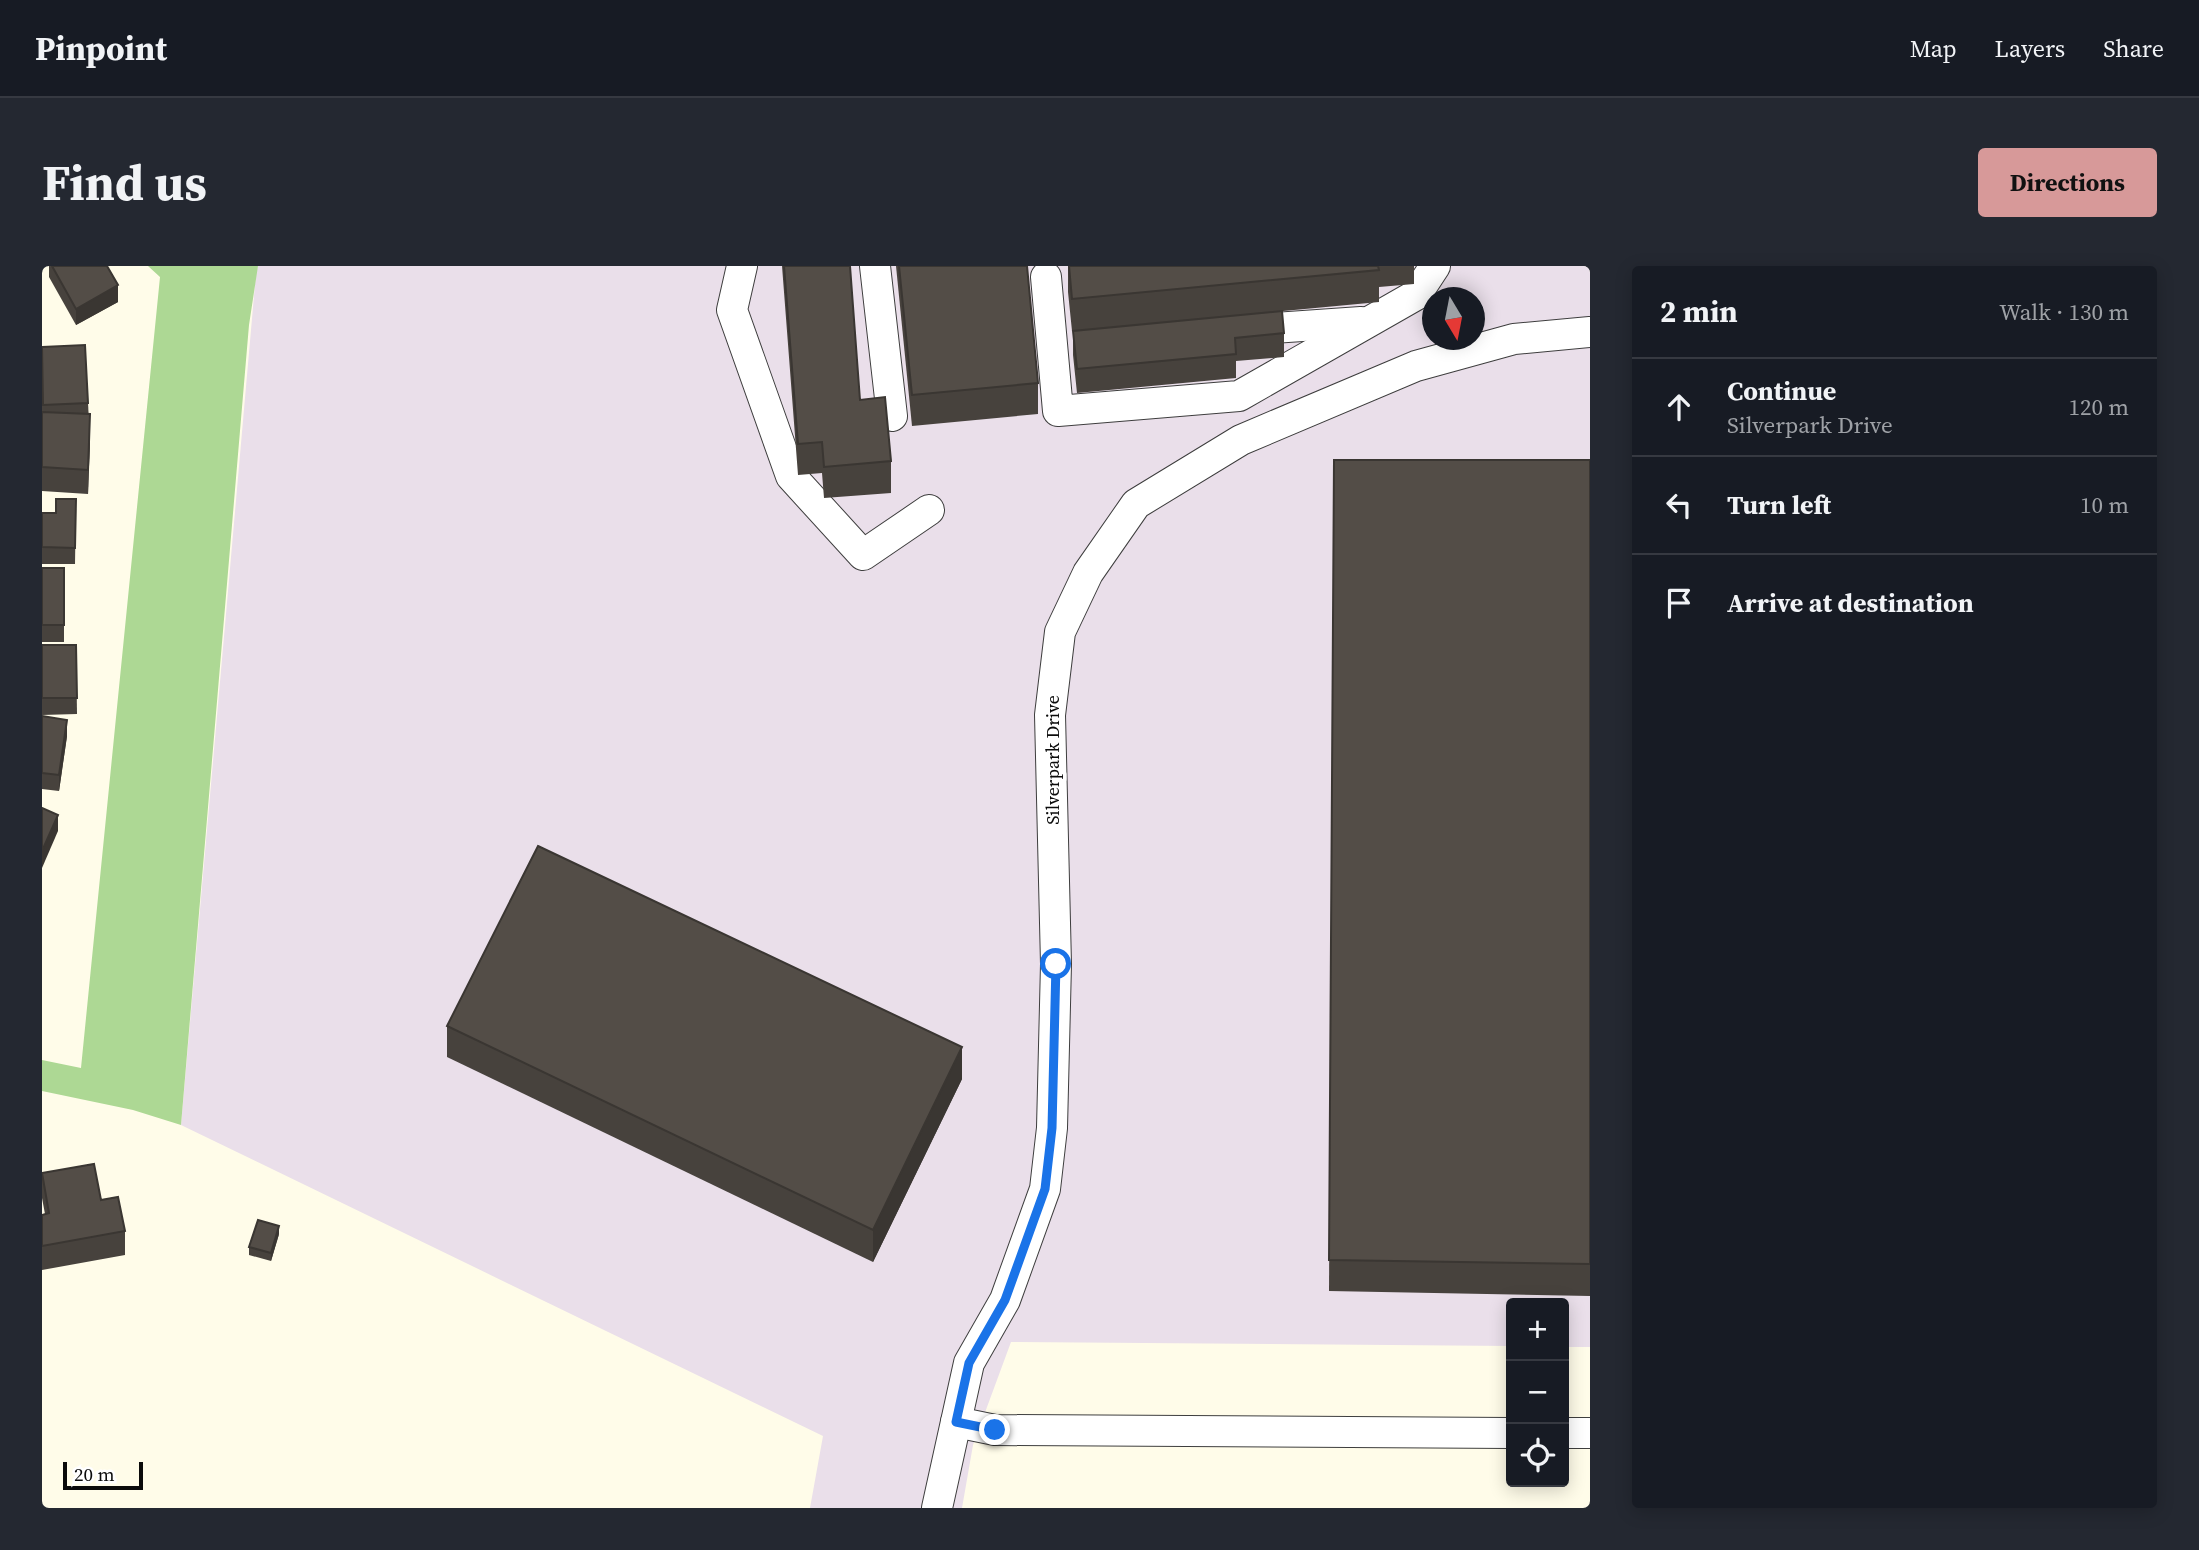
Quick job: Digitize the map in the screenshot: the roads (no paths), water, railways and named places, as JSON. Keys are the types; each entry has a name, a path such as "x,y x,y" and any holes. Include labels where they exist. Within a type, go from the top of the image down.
{"street":[{"path":"742,266 732,310 791,476 863,555 929,510"},
{"path":"875,266 892,416"},
{"path":"1055,273 1066,343 1058,411 1239,396 1416,296 1435,266"},
{"path":"1217,332 1368,322"},
{"name":"Silverpark Drive","path":"937,1508 969,1363 1005,1300 1045,1189 1052,1128 1056,964 1050,715 1060,632 1088,573 1136,504 1241,440 1416,366 1514,339 1590,332"},
{"path":"956,1422 995,1430 1506,1433"},
{"path":"1569,1433 1590,1433"}]}
